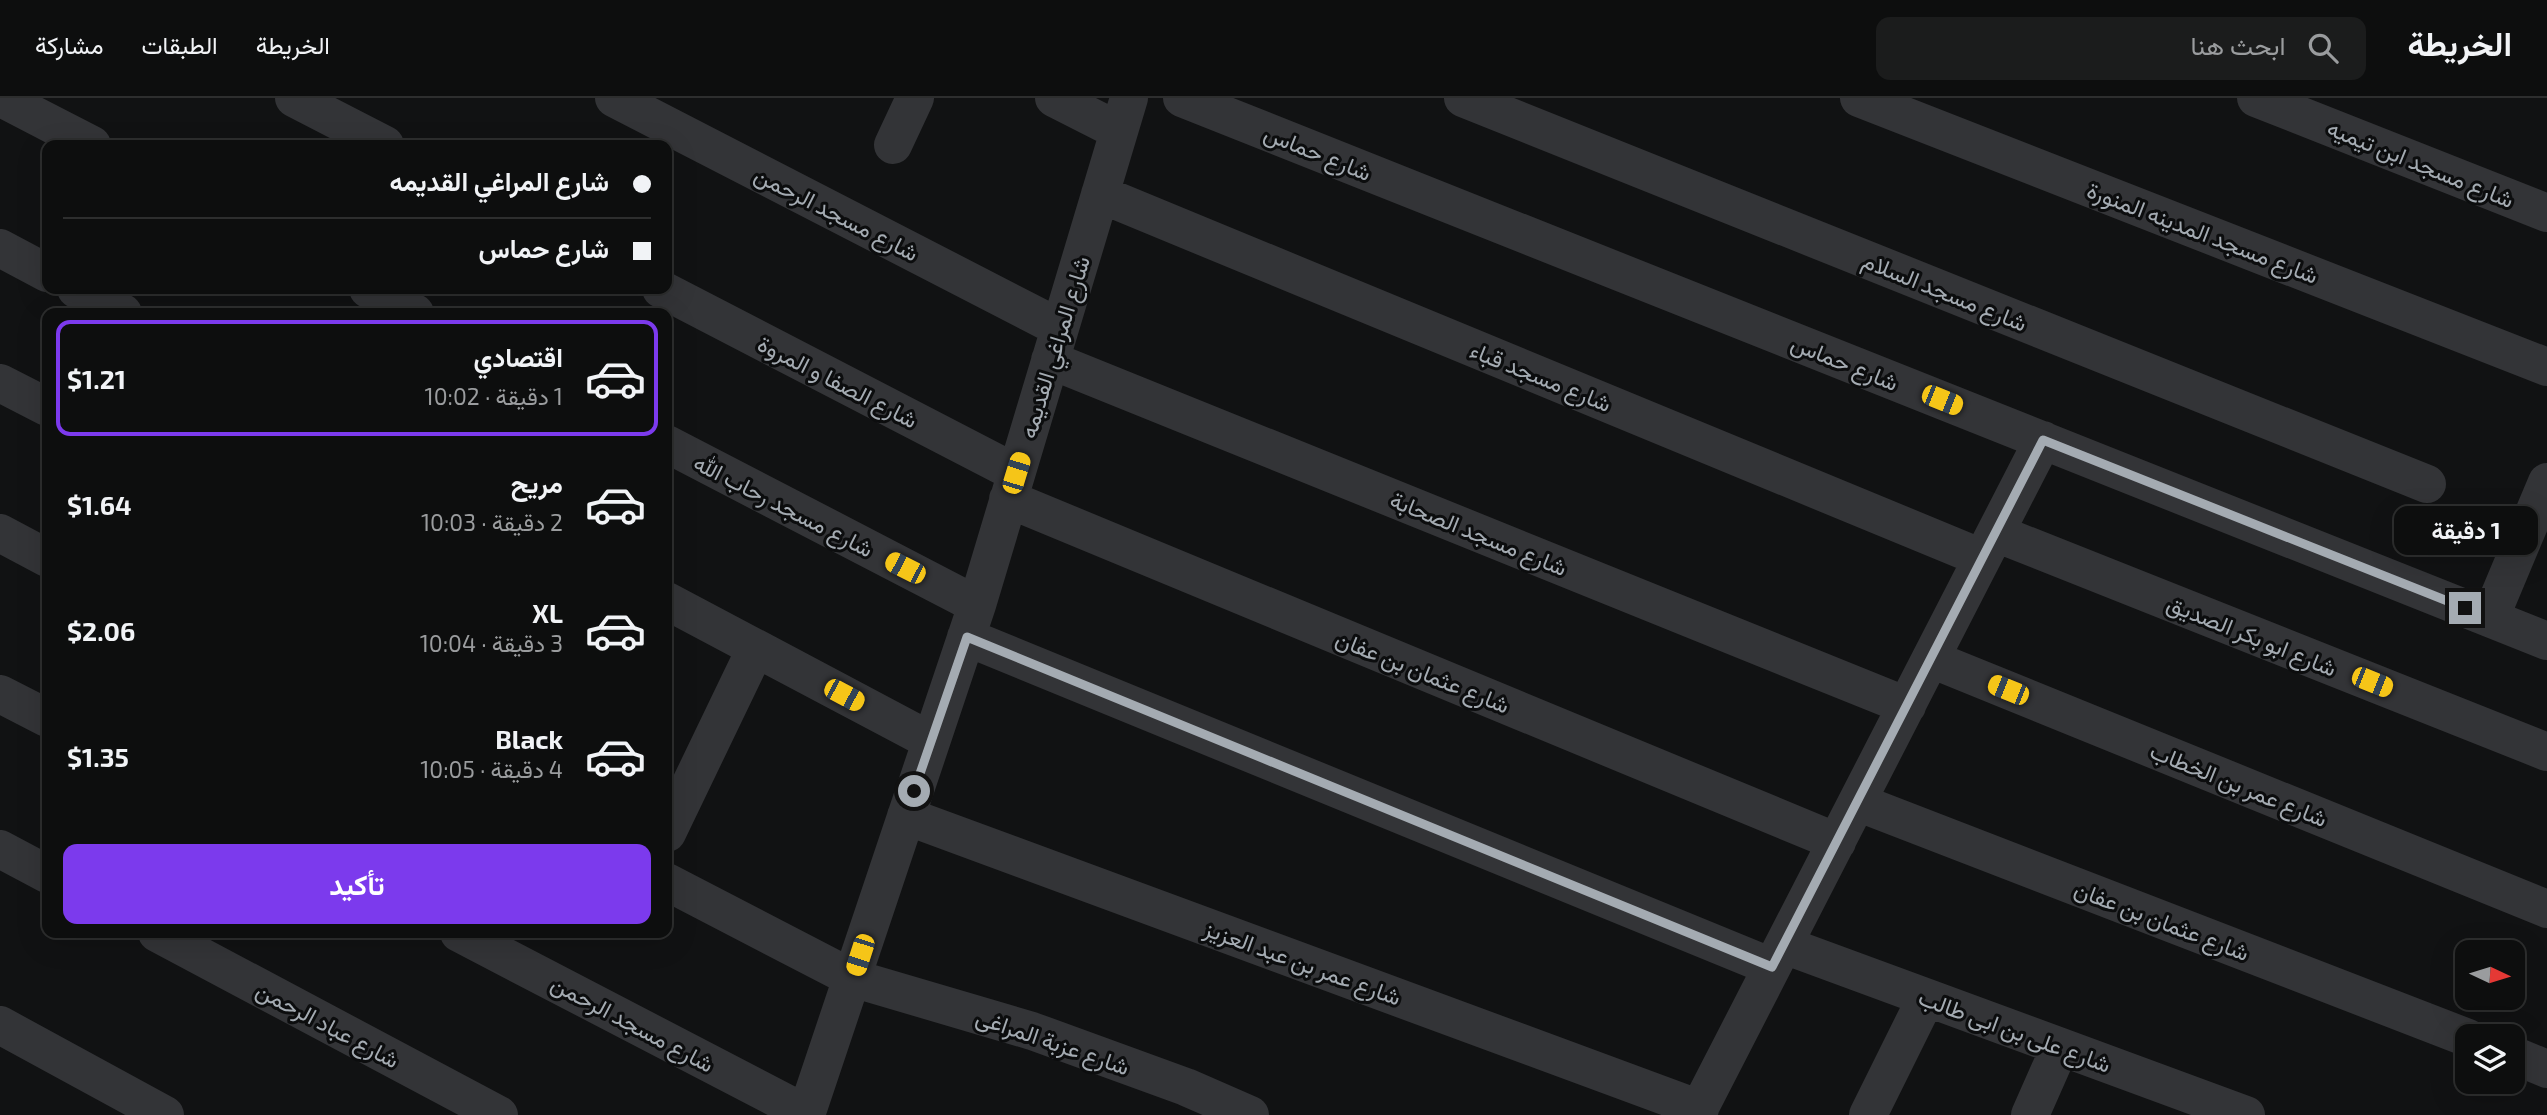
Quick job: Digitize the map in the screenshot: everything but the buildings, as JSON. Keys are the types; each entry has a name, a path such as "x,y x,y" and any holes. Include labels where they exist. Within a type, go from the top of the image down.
{"street":[{"path":"1,98 82,140"},
{"path":"294,98 375,140"},
{"name":"شارع مسجد الرحمن","path":"614,98 1055,344"},
{"path":"893,145 915,98"},
{"path":"1054,98 1124,115"},
{"name":"شارع حماس","path":"1182,98 2547,641"},
{"name":"شارع مسجد السلام","path":"1463,98 2427,484"},
{"name":"شارع مسجد المدينه المنورة","path":"1859,98 2547,367"},
{"name":"شارع مسجد ابن تيميه","path":"2256,98 2547,213"},
{"name":"شارع المراغي القديمه","path":"807,1115 972,621 1124,115"},
{"name":"شارع مسجد قباء","path":"1100,194 1989,545"},
{"path":"0,248 42,270"},
{"path":"86,294 112,308"},
{"path":"378,294 405,308"},
{"name":"شارع الصفا و المروة","path":"670,294 1012,486"},
{"name":"شارع مسجد الصحابة","path":"1055,344 1907,706"},
{"path":"0,383 42,404"},
{"path":"1698,1112 2043,440"},
{"name":"شارع مسجد رحاب الله","path":"672,447 972,621"},
{"path":"2490,618 2547,482"},
{"name":"شارع عثمان بن عفان","path":"1012,486 1837,842"},
{"path":"0,533 42,555"},
{"name":"شارع ابو بكر الصديق","path":"1989,545 2547,752"},
{"path":"672,604 931,741"},
{"name":"شارع على بن ابى طالب","path":"972,621 1778,956 1926,998 2060,1047 2187,1105 2246,1115"},
{"path":"672,823 756,648"},
{"name":"شارع عمر بن الخطاب","path":"1931,659 2547,909"},
{"path":"0,694 42,715"},
{"name":"شارع عثمان بن عفان","path":"1857,802 2455,1033"},
{"name":"شارع عمر بن عبد العزيز","path":"906,816 1698,1112"},
{"path":"0,849 42,871"},
{"name":"شارع عزبة المراغى","path":"672,885 852,978 1032,1031 1186,1087 1250,1115"},
{"name":"شارع عباد الرحمن","path":"166,938 499,1115"},
{"name":"شارع مسجد الرحمن","path":"469,938 807,1115"},
{"path":"1868,1115 1926,998"},
{"path":"0,1025 165,1115"},
{"path":"2030,1115 2060,1047"},
{"path":"2525,1060 2547,1069"}],"route":[{"path":"914,791 967,637 1772,967 2043,440 2465,608"}]}
